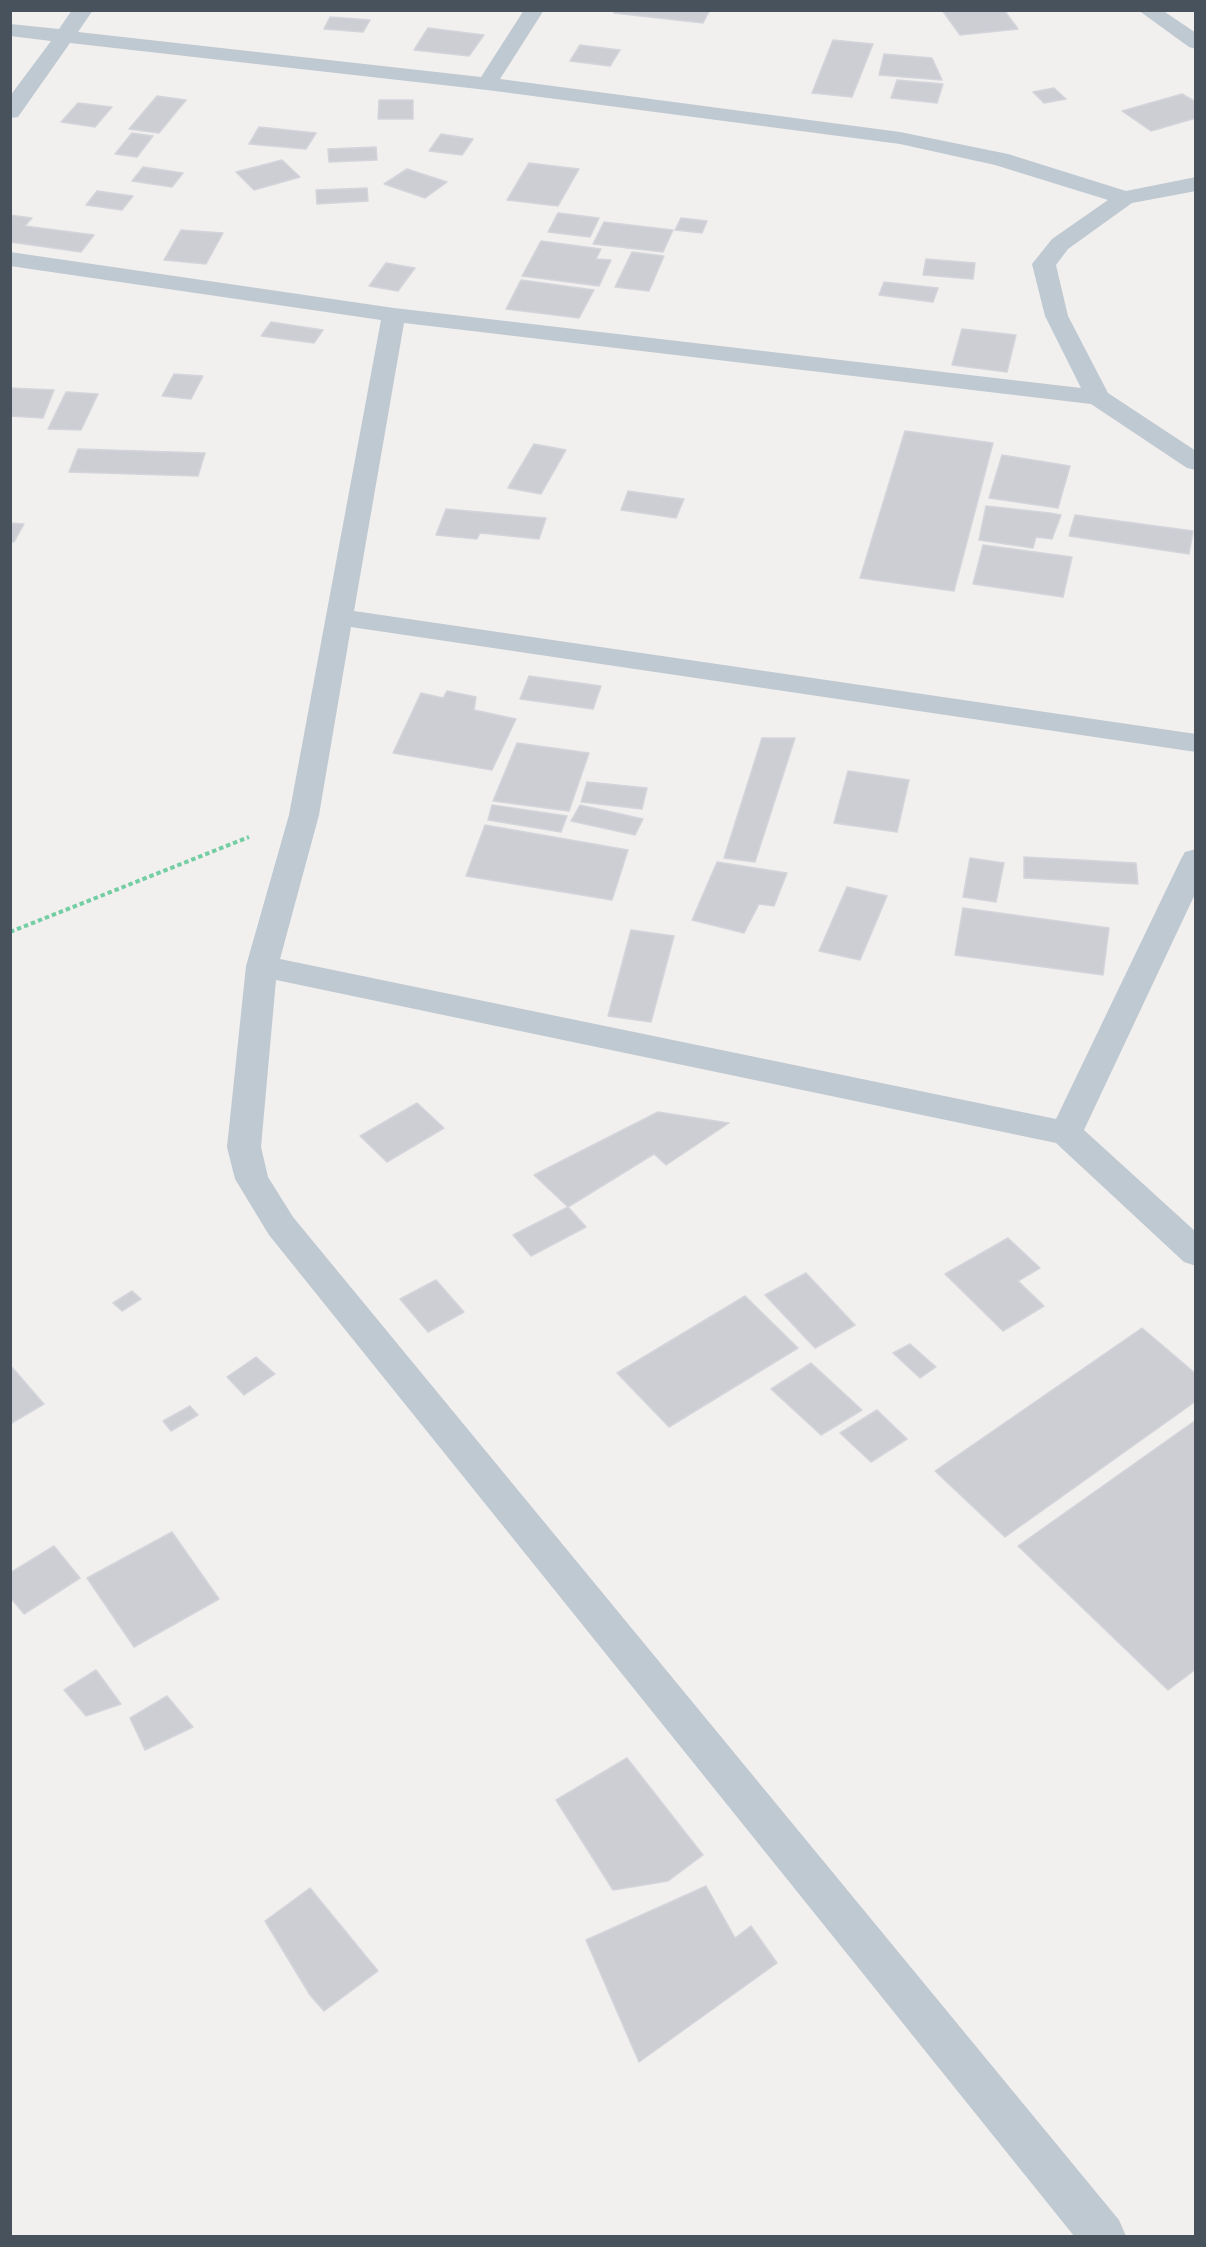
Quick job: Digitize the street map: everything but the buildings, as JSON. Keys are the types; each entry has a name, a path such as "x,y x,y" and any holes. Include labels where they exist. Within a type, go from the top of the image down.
{"street":[{"path":"10,112 83,10"},
{"path":"487,84 534,10"},
{"path":"1148,10 1196,44"},
{"path":"10,30 487,84 900,138 1000,159 1125,198"},
{"path":"1098,397 1065,335 1045,285 1044,264 1060,244 1125,198 1196,184"},
{"path":"10,259 394,315 1098,397 1196,463"},
{"path":"394,315 304,815 262,966 244,1147 252,1179 281,1226 1103,2236"},
{"path":"339,617 1196,743"},
{"path":"1066,1133 1196,859"},
{"path":"262,966 1066,1133 1196,1253"}],"path":[{"path":"10,932 304,815"}]}
